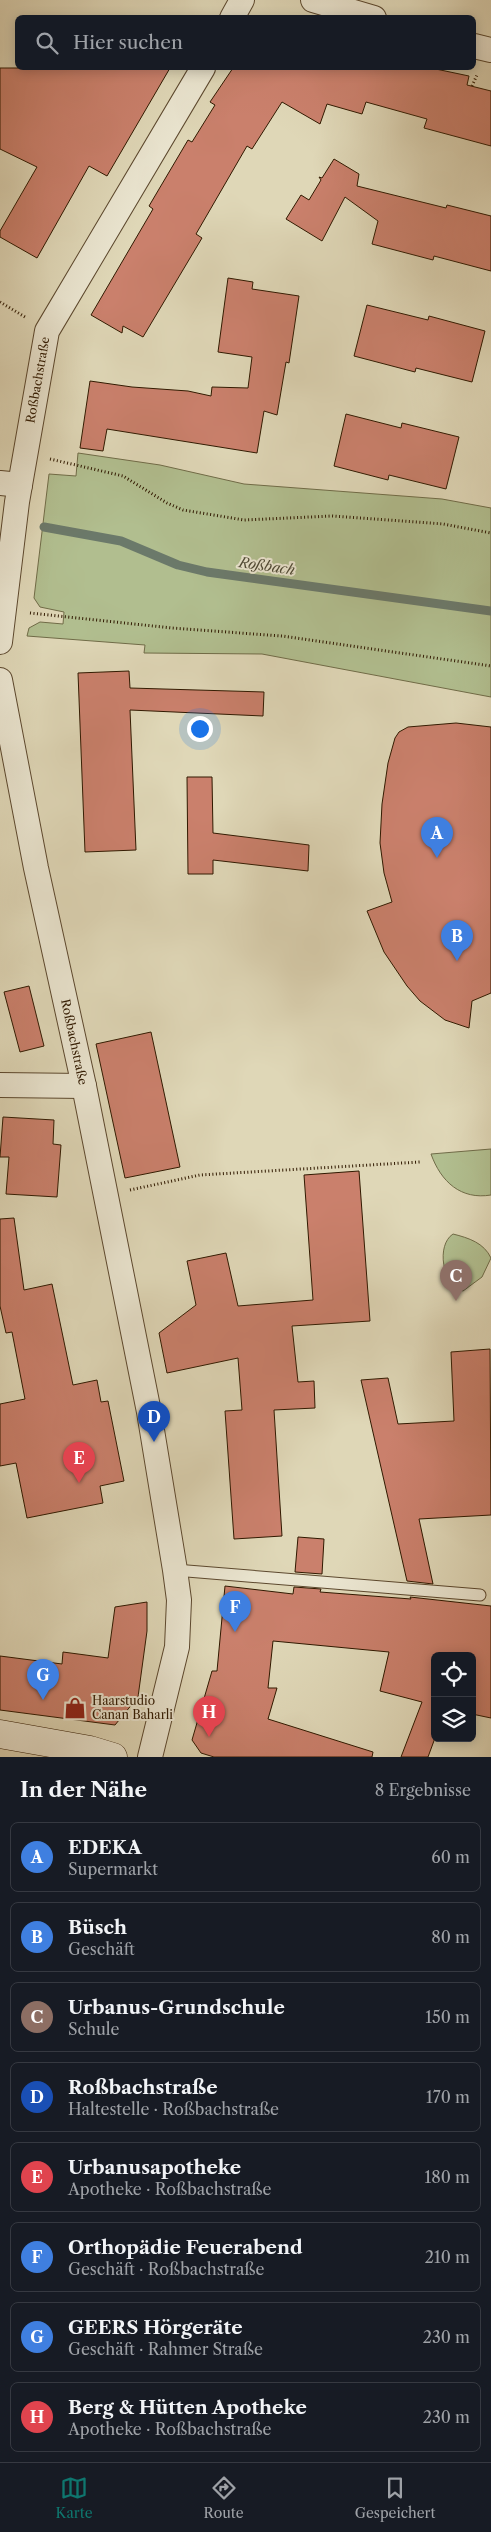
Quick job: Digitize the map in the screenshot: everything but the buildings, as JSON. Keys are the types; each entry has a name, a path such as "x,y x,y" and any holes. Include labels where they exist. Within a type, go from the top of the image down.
{"main road":[{"path":"0,1734 82,1749 113,1757"}],"street":[{"path":"234,15 242,0"},
{"path":"313,0 367,10"},
{"path":"476,46 491,50"},
{"name":"Roßbachstraße","path":"0,642 4,610 10,484 26,454 47,331 202,70"},
{"name":"Roßbachstraße","path":"0,680 36,868 84,1086 154,1442 175,1570 179,1600 177,1648 150,1757"},
{"path":"0,1085 84,1086"}],"lane":[{"path":"175,1570 480,1595"}],"path":[{"path":"472,86 477,75"},
{"path":"26,454 77,464 122,476 167,503 183,510 244,520 332,516 443,524 491,533"},
{"path":"4,610 172,628 282,636 491,666"},
{"path":"105,1195 200,1175 420,1162"}],"green space":[{"path":"78,453 160,465 244,484 442,499 491,508 491,697 262,654 144,653 145,645 27,636 29,628 40,622 63,624 64,612 40,607 34,598 49,474 76,476"},
{"path":"491,1149 491,1195 480,1196 461,1192 446,1181 431,1154"},
{"path":"453,1234 470,1239 480,1245 491,1258 482,1277 463,1291 450,1281 444,1264 444,1247"}],"waterway":[{"name":"Roßbach","path":"44,527 121,541 178,565 207,572 491,611"}],"place":[{"name":"EDEKA","path":"437,858"},
{"name":"Büsch","path":"457,961"},
{"name":"Urbanus-Grundschule","path":"456,1301"},
{"name":"Roßbachstraße","path":"154,1442"},
{"name":"Urbanusapotheke","path":"79,1483"},
{"name":"Orthopädie Feuerabend","path":"235,1632"},
{"name":"GEERS Hörgeräte","path":"43,1700"},
{"name":"Haarstudio Canan Baharli","path":"75,1708"},
{"name":"Berg & Hütten Apotheke","path":"209,1737"}]}
